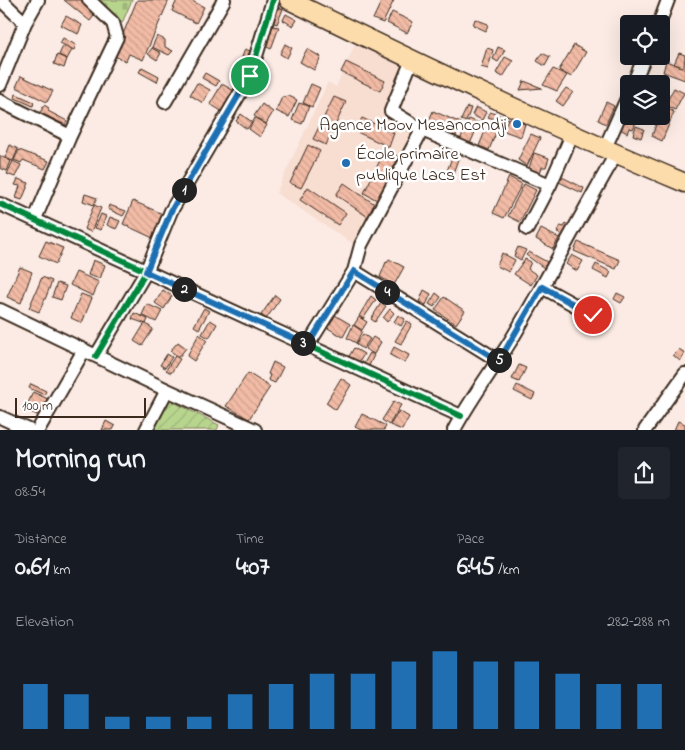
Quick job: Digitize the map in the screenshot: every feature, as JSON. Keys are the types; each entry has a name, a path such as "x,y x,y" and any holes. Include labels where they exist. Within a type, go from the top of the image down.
{"highway":[{"path":"289,0 572,135 612,146 685,171"},
{"path":"316,0 685,183"}],"street":[{"path":"1,0 25,23"},
{"path":"0,85 25,23 38,0"},
{"path":"35,219 70,136 117,37 113,23 89,0"},
{"path":"165,102 224,0"},
{"path":"38,430 146,272 171,211 250,76 273,0"},
{"path":"662,15 668,0"},
{"path":"412,60 391,111 422,130 550,185"},
{"path":"0,102 70,136"},
{"path":"454,430 461,416 499,361 542,287 612,146 620,122"},
{"path":"308,345 354,271 361,245 422,130"},
{"path":"527,229 550,185 572,135"},
{"path":"0,204 461,416"},
{"path":"354,271 499,361"},
{"path":"542,287 593,315"},
{"path":"0,310 167,390 256,430"},
{"path":"645,430 685,374"},
{"path":"146,430 167,390"},
{"path":"0,417 29,430"}],"shaded area":[{"name":"École primaire publique Lacs Est","path":"357,40 406,65 390,113 417,133 358,247 276,193 328,82 336,87"}],"green space":[{"path":"98,0 132,0 122,23"},
{"path":"166,398 219,425 217,430 152,430"}],"building":[{"path":"64,0 82,0 97,12 90,21"},
{"path":"137,0 169,0 143,60 129,54 126,61 114,56"},
{"path":"177,0 190,0 204,7 196,23 172,11"},
{"path":"382,0 394,0 383,23 373,19"},
{"path":"277,7 283,9 277,24 271,22"},
{"path":"392,12 413,22 407,33 387,23"},
{"path":"286,14 297,20 293,26 283,20"},
{"path":"66,16 82,25 78,34 61,25"},
{"path":"475,19 488,24 486,31 473,25"},
{"path":"272,26 279,27 271,49 265,46"},
{"path":"157,36 165,40 165,47 173,51 169,55 152,47"},
{"path":"63,38 76,45 74,50 60,43"},
{"path":"285,44 292,48 287,58 280,54"},
{"path":"574,45 586,52 571,77 559,70"},
{"path":"63,46 72,50 67,59 59,55"},
{"path":"498,47 505,50 498,62 493,59"},
{"path":"152,48 161,53 157,60 148,54"},
{"path":"487,48 493,50 488,69 481,67"},
{"path":"245,49 250,51 244,65 240,63"},
{"path":"307,49 321,57 314,70 300,62"},
{"path":"542,53 550,57 545,66 537,61"},
{"path":"679,53 685,55 684,68 674,64"},
{"path":"57,55 67,59 64,68 54,64"},
{"path":"505,57 513,61 503,77 496,73"},
{"path":"346,62 385,81 380,91 341,72"},
{"path":"670,62 685,68 685,80 663,72 665,65 670,65"},
{"path":"142,67 159,76 157,82 139,72"},
{"path":"553,69 567,75 557,91 543,85"},
{"path":"205,73 219,81 216,86 202,78"},
{"path":"21,76 53,91 47,102 16,87"},
{"path":"524,81 542,88 520,90"},
{"path":"197,83 210,90 203,103 190,95"},
{"path":"222,84 236,92 223,112 210,104"},
{"path":"311,84 320,88 312,107 303,103"},
{"path":"566,88 573,92 563,106 556,101"},
{"path":"674,88 684,93 675,110 670,108 670,96"},
{"path":"16,94 34,102 33,106 15,98"},
{"path":"289,96 297,100 289,117 276,111 282,97"},
{"path":"334,97 346,102 326,145 313,139"},
{"path":"606,102 614,106 606,124 598,120"},
{"path":"299,103 309,106 302,124 292,120"},
{"path":"262,104 273,112 266,124 254,116"},
{"path":"44,105 49,108 48,111 67,121 65,125 40,113"},
{"path":"467,107 471,108 466,122 461,120"},
{"path":"476,107 486,112 482,120 472,115"},
{"path":"670,110 674,112 670,122"},
{"path":"433,111 461,123 456,136 427,125"},
{"path":"490,112 504,117 503,122 488,117"},
{"path":"241,114 252,122 247,129 236,121"},
{"path":"255,118 267,125 260,137 249,129"},
{"path":"362,118 394,133 389,147 355,131"},
{"path":"508,118 525,124 521,137 504,131"},
{"path":"469,119 479,123 470,144 460,140"},
{"path":"488,124 498,128 489,150 479,146"},
{"path":"622,125 635,125 633,129 629,128 627,133 620,129"},
{"path":"656,125 669,125 662,141 652,136"},
{"path":"636,126 644,129 641,138 633,135"},
{"path":"531,134 540,138 527,166 518,160"},
{"path":"10,145 18,149 13,161 5,158"},
{"path":"308,145 320,151 301,188 290,183"},
{"path":"19,150 49,161 45,169 23,160 21,163 14,160"},
{"path":"385,150 399,157 377,200 364,193"},
{"path":"454,152 460,154 453,173 447,171"},
{"path":"534,153 549,158 546,167 542,167 540,173 529,168"},
{"path":"0,156 11,161 7,171 0,168"},
{"path":"13,161 21,165 15,177 7,174"},
{"path":"509,177 522,184 504,218 493,213"},
{"path":"562,177 584,188 582,193 559,182"},
{"path":"18,179 29,183 22,200 16,198 20,186 15,185"},
{"path":"344,183 376,205 368,217 336,195"},
{"path":"524,184 536,190 520,222 508,216"},
{"path":"308,187 346,213 338,225 300,200"},
{"path":"85,194 97,198 94,205 83,201"},
{"path":"133,201 165,215 155,239 123,224"},
{"path":"94,205 101,208 91,232 84,229"},
{"path":"109,205 126,211 123,216 108,209"},
{"path":"101,214 106,216 101,230 95,228"},
{"path":"110,217 120,221 116,229 107,225"},
{"path":"566,224 569,225 562,239 559,238 561,234 557,232 560,226 564,227"},
{"path":"541,229 559,238 553,249 536,239"},
{"path":"46,241 63,248 56,264 39,256"},
{"path":"578,242 620,260 616,269 574,251"},
{"path":"518,247 526,250 521,260 514,256"},
{"path":"529,252 547,262 544,268 526,255"},
{"path":"502,253 515,260 509,272 497,266"},
{"path":"572,255 583,261 577,271 566,264"},
{"path":"389,259 404,267 394,285 380,277"},
{"path":"525,259 531,262 528,269 537,275 531,285 514,274"},
{"path":"93,260 105,265 100,279 88,275"},
{"path":"596,264 611,272 608,278 593,270"},
{"path":"20,267 32,272 21,303 7,297"},
{"path":"76,272 99,282 93,296 70,285"},
{"path":"42,277 52,281 39,312 29,308"},
{"path":"57,283 66,286 61,300 52,297"},
{"path":"163,290 172,296 164,309 155,303"},
{"path":"424,290 431,294 426,305 419,302"},
{"path":"436,293 441,297 434,307 429,304"},
{"path":"617,293 625,297 621,303 614,299"},
{"path":"81,294 92,298 82,323 71,318"},
{"path":"275,295 280,299 266,319 261,315"},
{"path":"371,296 376,300 363,319 359,316"},
{"path":"444,297 465,311 456,324 435,310"},
{"path":"381,303 386,306 375,322 371,319"},
{"path":"147,304 162,311 156,322 142,315"},
{"path":"204,308 209,311 199,329 194,326"},
{"path":"390,309 394,313 387,322 383,318"},
{"path":"134,313 148,319 146,324 132,319"},
{"path":"333,314 350,324 343,337 326,327"},
{"path":"398,315 405,319 401,326 394,322"},
{"path":"359,317 367,322 362,330 354,325"},
{"path":"210,320 217,324 209,338 202,334"},
{"path":"407,321 412,324 401,344 395,341"},
{"path":"145,323 153,329 142,346 134,341"},
{"path":"353,325 362,331 356,343 347,338"},
{"path":"199,334 207,340 194,361 187,356"},
{"path":"363,334 370,339 363,349 356,344"},
{"path":"373,337 381,342 374,354 365,349"},
{"path":"178,342 186,348 179,357 170,351"},
{"path":"394,347 409,355 405,363 390,355"},
{"path":"354,348 364,354 358,364 348,358"},
{"path":"679,349 685,353 680,361 673,355"},
{"path":"370,353 374,355 368,368 363,365"},
{"path":"167,354 172,357 165,368 160,365"},
{"path":"175,356 180,359 171,373 166,370"},
{"path":"273,362 283,367 275,383 268,380 270,375 268,374"},
{"path":"519,365 526,368 519,382 512,379"},
{"path":"248,373 270,387 249,419 226,406"},
{"path":"341,378 351,385 336,410 326,403"},
{"path":"31,384 46,391 44,395 29,388"},
{"path":"517,385 535,394 532,400 514,391"},
{"path":"33,392 48,399 40,416 25,410"},
{"path":"394,401 401,405 389,425 382,420"},
{"path":"399,411 409,417 402,430 390,425"},
{"path":"362,414 386,426 384,430 361,430 355,427"},
{"path":"106,421 115,426 113,430 102,430"},
{"path":"678,421 685,424 685,430 674,430"}],"cycle path":[{"path":"96,356 146,272 171,211 250,76 273,0"},
{"path":"0,204 461,416"}],"place":[{"name":"Agence Moov Mesancondji","path":"517,124"},
{"name":"École primaire publique Lacs Est","path":"346,163"}],"route":[{"path":"250,76 171,211 146,272 308,345 354,271 499,361 542,287 593,315"}]}
